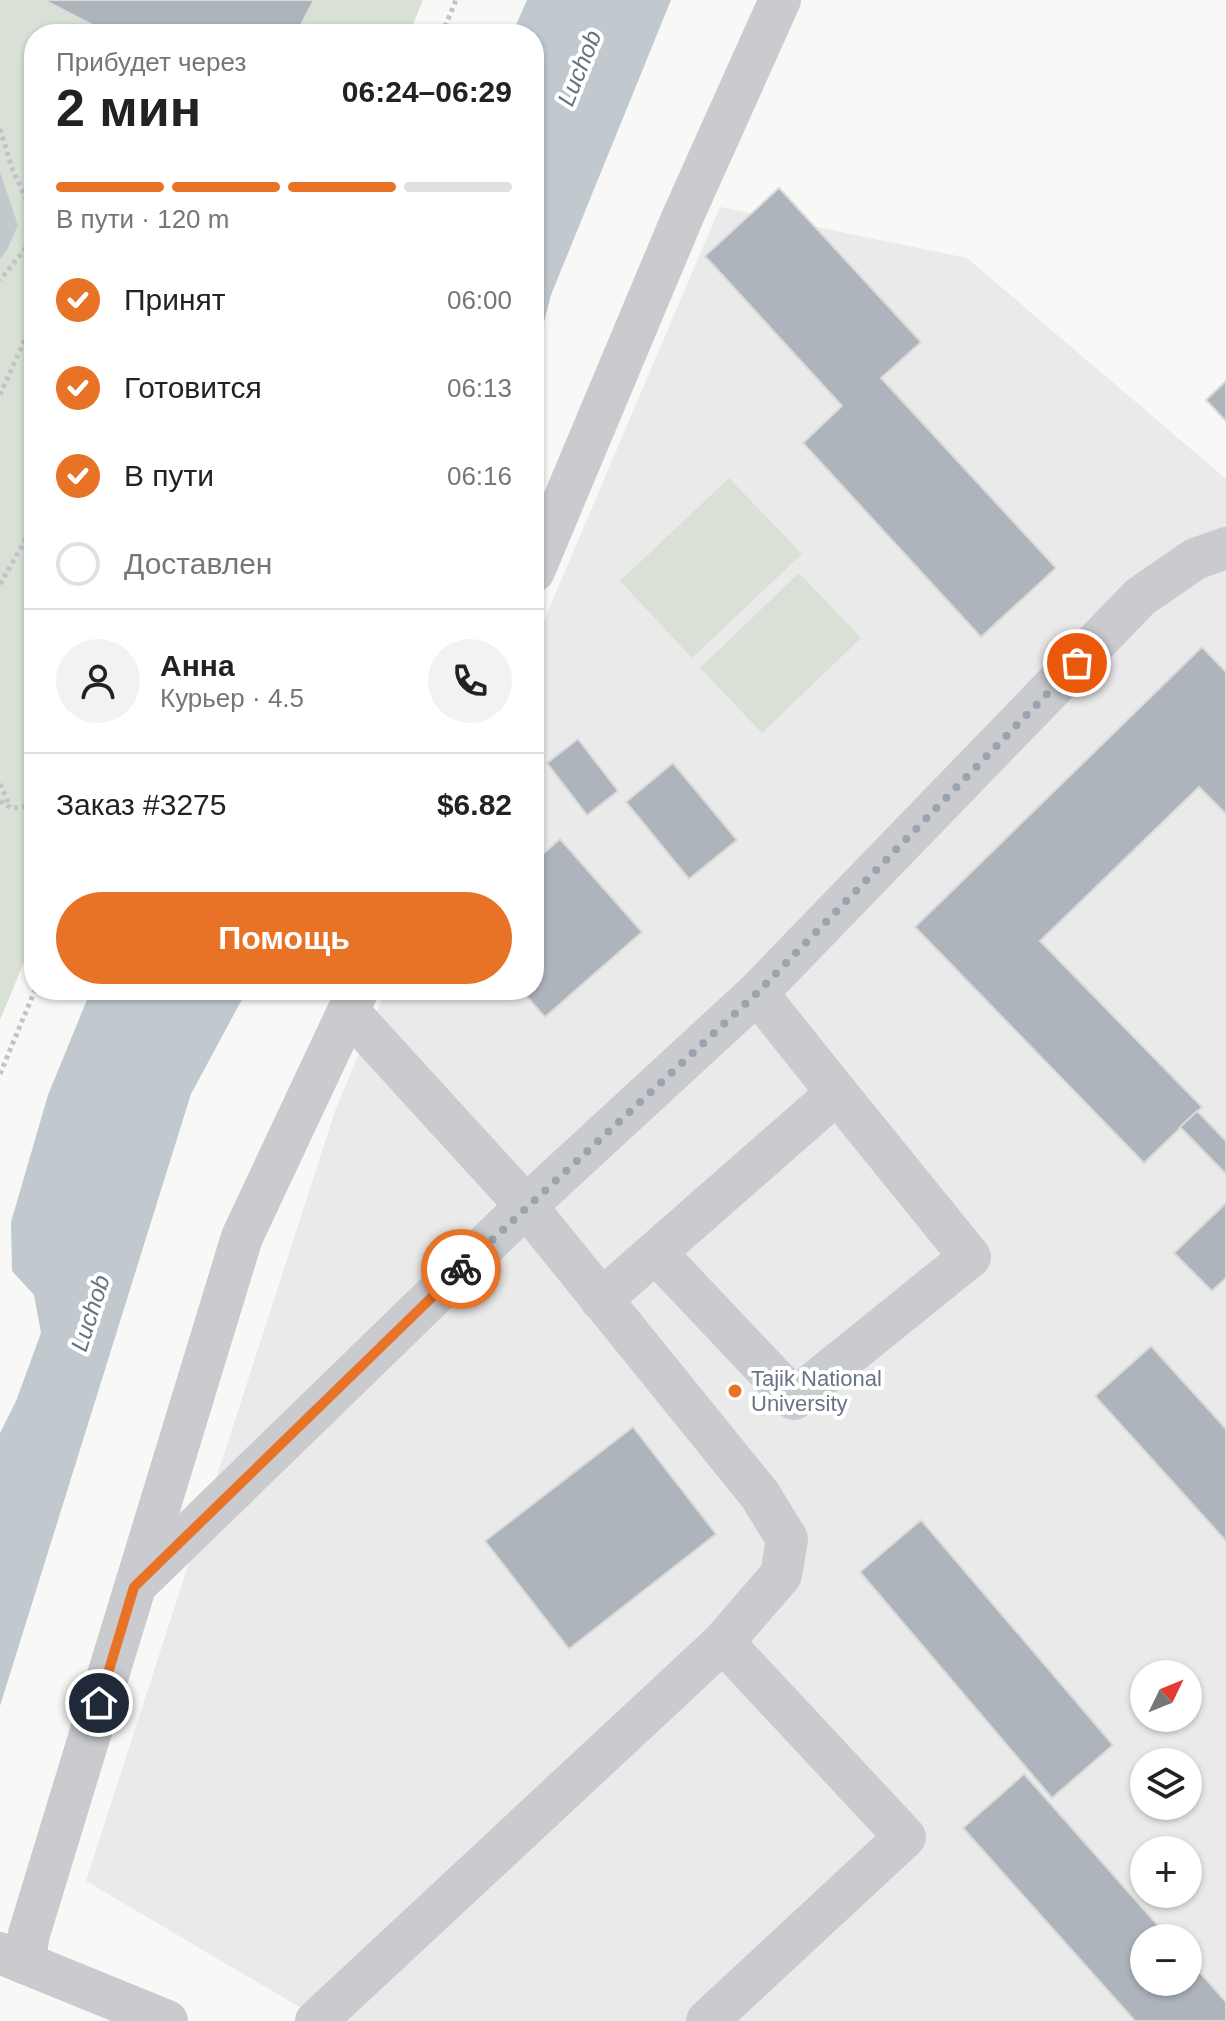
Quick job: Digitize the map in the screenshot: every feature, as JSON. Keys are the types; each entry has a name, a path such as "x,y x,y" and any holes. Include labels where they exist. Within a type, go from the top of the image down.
{"lane":[{"path":"544,547 683,216 780,0"},
{"path":"134,1587 526,1206 757,993 1140,597 1195,559 1226,548"},
{"path":"656,1253 794,1399 970,1257 757,993"},
{"path":"167,2021 9,1957 29,1934 242,1237 353,1001 526,1206 760,1495 787,1539 781,1575 723,1642 316,2021"},
{"path":"601,1300 837,1093"},
{"path":"707,2021 905,1837 723,1642"}],"path":[{"path":"446,24 456,0"},
{"path":"0,129 24,194"},
{"path":"0,280 24,251"},
{"path":"0,395 24,341"},
{"path":"0,584 24,542"},
{"path":"0,784 11,808"},
{"path":"0,801 11,808 24,807"},
{"path":"0,1074 31,1000"}],"shaded area":[{"path":"0,0 423,0 413,24 24,24 24,962 0,1020"},
{"name":"Tajik National University","path":"720,207 967,258 1226,479 1226,2021 323,2021 86,1881 336,1108 382,1000 544,1000 544,621"},
{"path":"729,478 802,554 692,658 620,581"},
{"path":"799,573 861,638 762,733 700,668"}],"water":[{"name":"Luchob","path":"527,0 671,0 551,295 544,322 544,24 516,24"},
{"path":"0,172 18,225 0,259"},
{"name":"Luchob","path":"87,1000 242,1000 191,1094 0,1706 0,1433 16,1401 41,1333 34,1295 12,1271 11,1222 48,1095"}],"building":[{"path":"44,0 314,0 301,24 91,24"},
{"path":"779,188 921,342 881,378 1056,568 981,637 803,443 842,406 705,256"},
{"path":"1226,381 1226,421 1206,400"},
{"path":"1202,647 1226,672 1226,814 1199,787 1040,941 1202,1107 1144,1163 915,927"},
{"path":"578,739 618,791 587,815 547,763"},
{"path":"673,763 737,840 689,879 626,802"},
{"path":"560,839 642,932 545,1017 530,1000 544,1000 544,853"},
{"path":"1197,1111 1226,1141 1226,1174 1180,1127"},
{"path":"1226,1203 1226,1278 1212,1291 1174,1253"},
{"path":"1151,1346 1226,1429 1226,1541 1095,1396"},
{"path":"633,1427 716,1534 569,1649 485,1541"},
{"path":"921,1520 1113,1745 1052,1798 860,1572"},
{"path":"1024,1774 1130,1894 1130,1908 1142,1908 1157,1924 1130,1924 1130,1996 1202,1996 1202,1975 1226,2002 1226,2021 1135,2021 963,1828"}],"way so far":[{"path":"461,1269 757,993 1077,663"}],"place":[{"name":"Tajik National University","path":"735,1391"}],"route":[{"path":"99,1703 134,1587 461,1269"}]}
